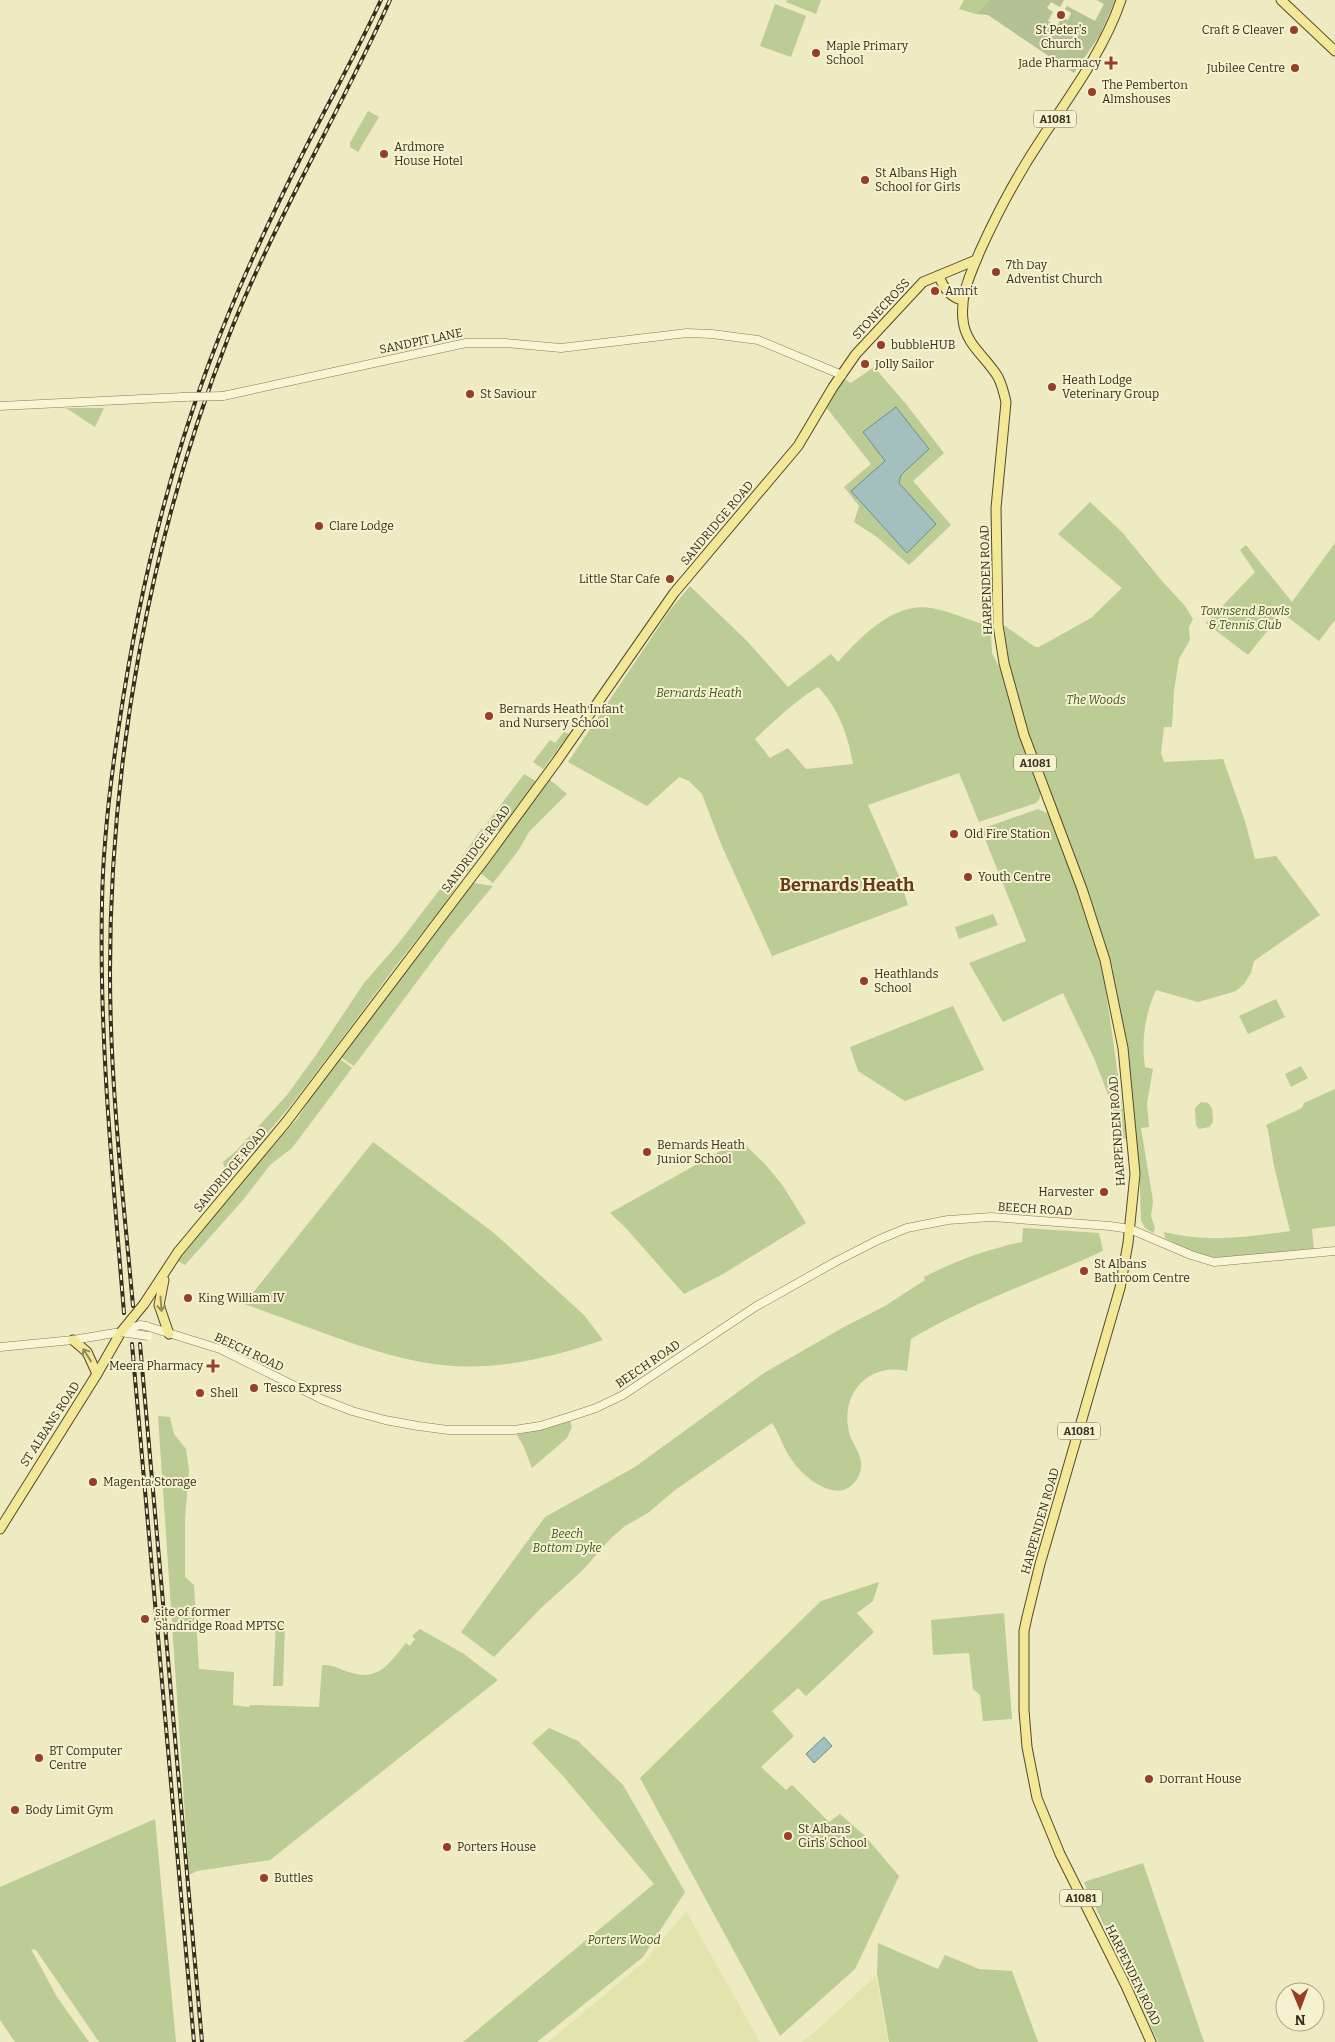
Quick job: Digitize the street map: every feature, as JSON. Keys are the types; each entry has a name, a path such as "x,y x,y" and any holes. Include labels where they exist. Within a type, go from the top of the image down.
{"main road":[{"name":"A1081","path":"962,300 976,260 1012,185 1082,76 1115,18 1121,0"},
{"path":"1281,0 1335,51"},
{"name":"STONECROSS","path":"842,374 856,354 919,286 930,278 976,260"},
{"path":"939,276 945,288 956,298 962,300"},
{"name":"HARPENDEN ROAD","path":"962,300 962,320 965,331 972,344 997,376 1006,402 996,537 998,625 1004,663 1024,736 1082,889 1105,960 1123,1048 1134,1174 1130,1229 1120,1288 1040,1564 1024,1631 1024,1710 1027,1747 1037,1798 1060,1854 1126,1986 1151,2042"},
{"name":"SANDRIDGE ROAD","path":"118,1335 144,1304 178,1252 288,1121 486,858 557,761 670,598 798,446 842,374"},
{"path":"166,1272 159,1305 168,1334"},
{"name":"ST ALBANS ROAD","path":"0,1529 97,1374 118,1335"},
{"path":"73,1340 87,1352 97,1374"}],"street":[{"name":"SANDPIT LANE","path":"0,406 223,396 466,342 506,343 561,348 687,333 733,336 758,340 842,374"},
{"name":"BEECH ROAD","path":"118,1335 140,1325 220,1349 321,1399 376,1418 448,1430 514,1430 540,1426 596,1408 623,1396 675,1359 755,1307 835,1262 878,1240 907,1228 948,1220 992,1217 1130,1229 1191,1255 1214,1262 1335,1250"},
{"name":"BEECH ROAD","path":"118,1335 148,1336 168,1334"},
{"path":"0,1347 118,1335"}],"green space":[{"path":"787,0 821,0 816,14 786,2"},
{"path":"964,0 989,0 976,14 959,9"},
{"path":"989,0 1064,0 1060,7 1051,2 1047,8 1053,12 1048,21 1057,26 1062,17 1068,20 1071,13 1065,9 1067,6 1095,21 1104,4 1097,0 1115,0 1100,35 1074,73 988,15 976,14"},
{"path":"775,4 806,16 791,57 760,46"},
{"path":"368,111 379,117 358,152 350,147 350,143"},
{"path":"874,367 944,453 913,481 951,525 909,565 877,537 854,522 859,506 844,487 871,464 826,407 843,378 851,383"},
{"path":"66,408 104,408 95,427"},
{"name":"The Woods","path":"1090,502 1122,532 1185,606 1193,619 1189,627 1190,640 1179,659 1174,691 1172,727 1164,727 1161,753 1164,762 1223,759 1245,821 1255,859 1276,856 1320,915 1254,961 1251,973 1244,984 1236,991 1198,1002 1156,990 1149,1008 1144,1038 1145,1067 1153,1069 1147,1103 1149,1127 1141,1128 1153,1201 1151,1216 1155,1228 1153,1233 1145,1228 1141,1220 1136,1137 1105,948 1092,905 1023,715 1013,683 1002,627 1005,626 1035,647 1039,647 1091,618 1122,588 1058,534"},
{"name":"Townsend Bowls & Tennis Club","path":"1335,543 1335,620 1319,641 1282,613 1248,655 1206,623 1255,572 1240,550 1246,545 1292,602"},
{"path":"690,586 747,641 788,687 831,654 838,662 879,623 904,610 931,608 986,625 991,634 992,653 1001,671 1041,792 1039,800 1036,803 979,822 959,773 868,805 899,876 908,905 772,956 721,844 702,794 689,781 679,777 647,806 568,762 670,610","holes":["818,687 837,713 848,743 853,764 806,769 788,748 770,758 755,739 777,718"]},
{"path":"564,732 569,734 543,769 533,762 550,740 555,743"},
{"path":"524,774 541,784 503,834 487,823"},
{"path":"549,779 567,794 529,832 518,851 493,883 479,872"},
{"path":"1038,809 1049,814 1080,894 1098,955 1110,1016 1127,1138 1120,1140 1109,1097 1094,1058 1063,993 1003,1022 969,963 1026,941 981,829"},
{"path":"482,828 491,837 467,872 459,861"},
{"path":"457,867 463,876 444,904 289,1108 227,1178 223,1162 236,1151 287,1095 364,983 398,944"},
{"path":"474,883 493,886 451,936 354,1066 339,1056 430,941 451,910"},
{"path":"993,914 998,925 959,939 955,927"},
{"path":"1276,999 1285,1017 1248,1034 1239,1016"},
{"path":"953,1006 984,1070 905,1101 858,1071 850,1047"},
{"path":"336,1056 352,1068 292,1148 270,1165 243,1200 185,1265 178,1261 234,1189 298,1118"},
{"path":"1301,1066 1308,1078 1291,1087 1285,1074"},
{"path":"1335,1089 1335,1226 1312,1229 1314,1249 1223,1258 1193,1252 1165,1238 1164,1232 1196,1237 1227,1238 1290,1231 1266,1125 1302,1108 1304,1103"},
{"path":"1201,1102 1208,1103 1212,1108 1213,1122 1209,1127 1199,1129 1196,1125 1195,1108"},
{"path":"740,1140 765,1164 783,1186 806,1223 723,1274 684,1294 625,1227 610,1213"},
{"path":"373,1142 494,1233 584,1315 603,1340 559,1354 513,1363 490,1366 444,1365 421,1362 376,1351 244,1304"},
{"name":"Beech Bottom Dyke","path":"1023,1228 1099,1233 1103,1251 981,1303 934,1326 911,1339 907,1371 893,1369 880,1371 869,1376 860,1384 853,1394 847,1418 850,1437 859,1454 861,1468 858,1478 849,1487 838,1490 829,1489 812,1481 792,1461 772,1423 675,1490 648,1513 625,1526 494,1657 461,1632 545,1517 635,1467 764,1373 885,1306 925,1280 924,1277 972,1256 1022,1242"},
{"path":"158,1416 170,1417 174,1434 186,1449 189,1471 185,1519 185,1577 194,1585 199,1669 234,1672 233,1705 249,1707 250,1705 319,1707 322,1665 333,1666 362,1675 377,1672 389,1663 406,1643 410,1646 415,1639 412,1636 420,1629 464,1654 498,1680 270,1860 197,1871 189,1875"},
{"path":"569,1417 572,1427 567,1438 532,1468 523,1445 514,1430"},
{"path":"879,1582 873,1601 857,1613 874,1632 806,1696 798,1688 772,1711 794,1736 761,1767 786,1790 792,1785 829,1822 840,1814 865,1836 899,1876 855,1969 780,2036 640,1778 821,1601"},
{"path":"1004,1613 1012,1719 983,1721 980,1695 973,1689 969,1653 933,1655 931,1620"},
{"path":"276,1621 285,1623 283,1686 273,1686"},
{"name":"Porters Wood","path":"549,1728 578,1741 623,1785 685,1892 643,1957 537,2042 463,2042 654,1884 563,1776 532,1743"},
{"path":"155,1819 176,2042 99,2042 36,1950 31,1949 57,1997 89,2042 15,2042 0,2020 0,1887"},
{"path":"1143,1863 1204,2042 1158,2042 1084,1882"},
{"path":"686,1911 760,2042 548,2042 644,1962"},
{"path":"878,1943 938,1969 945,1955 979,1969 1012,1971 1038,2042 889,2042 877,1974"},
{"path":"876,1976 888,2042 802,2042 818,2029"}],"water":[{"path":"896,407 929,449 901,475 899,483 936,524 907,553 851,491 885,461 863,432"},
{"path":"824,1737 832,1746 814,1763 806,1754"}],"railway":[{"path":"124,1313 111,1160 105,1057 102,903 105,836 110,791 134,634 154,543 178,454 208,366 242,282 279,201 381,0"},
{"path":"133,1306 112,1056 110,972 117,811 127,730 140,650 156,570 177,491 201,414 228,338 286,210 390,0"},
{"path":"132,1344 194,2042"},
{"path":"140,1344 202,2042"}],"place":[{"name":"St Peter's Church","path":"1061,15"},
{"name":"Craft & Cleaver","path":"1294,30"},
{"name":"Maple Primary School","path":"816,53"},
{"name":"Jade Pharmacy","path":"1111,63"},
{"name":"Jubilee Centre","path":"1295,68"},
{"name":"The Pemberton Almshouses","path":"1092,92"},
{"name":"Ardmore House Hotel","path":"384,154"},
{"name":"St Albans High School for Girls","path":"865,180"},
{"name":"7th Day Adventist Church","path":"996,272"},
{"name":"Amrit","path":"935,291"},
{"name":"bubbleHUB","path":"881,345"},
{"name":"Jolly Sailor","path":"865,364"},
{"name":"Heath Lodge Veterinary Group","path":"1052,387"},
{"name":"St Saviour","path":"470,394"},
{"name":"Clare Lodge","path":"319,526"},
{"name":"Little Star Cafe","path":"670,579"},
{"name":"Bernards Heath Infant and Nursery School","path":"489,716"},
{"name":"Old Fire Station","path":"954,834"},
{"name":"Youth Centre","path":"968,877"},
{"name":"Heathlands School","path":"864,981"},
{"name":"Bernards Heath Junior School","path":"647,1152"},
{"name":"Harvester","path":"1104,1192"},
{"name":"St Albans Bathroom Centre","path":"1084,1271"},
{"name":"King William IV","path":"188,1298"},
{"name":"Meera Pharmacy","path":"213,1366"},
{"name":"Tesco Express","path":"254,1388"},
{"name":"Shell","path":"200,1393"},
{"name":"Magenta Storage","path":"93,1482"},
{"name":"site of former Sandridge Road MPTSC","path":"145,1619"},
{"name":"BT Computer Centre","path":"39,1758"},
{"name":"Dorrant House","path":"1149,1779"},
{"name":"Body Limit Gym","path":"15,1810"},
{"name":"St Albans Girls' School","path":"788,1836"},
{"name":"Porters House","path":"447,1847"},
{"name":"Buttles","path":"264,1878"}],"district":[{"name":"Bernards Heath","path":"847,885"}]}
